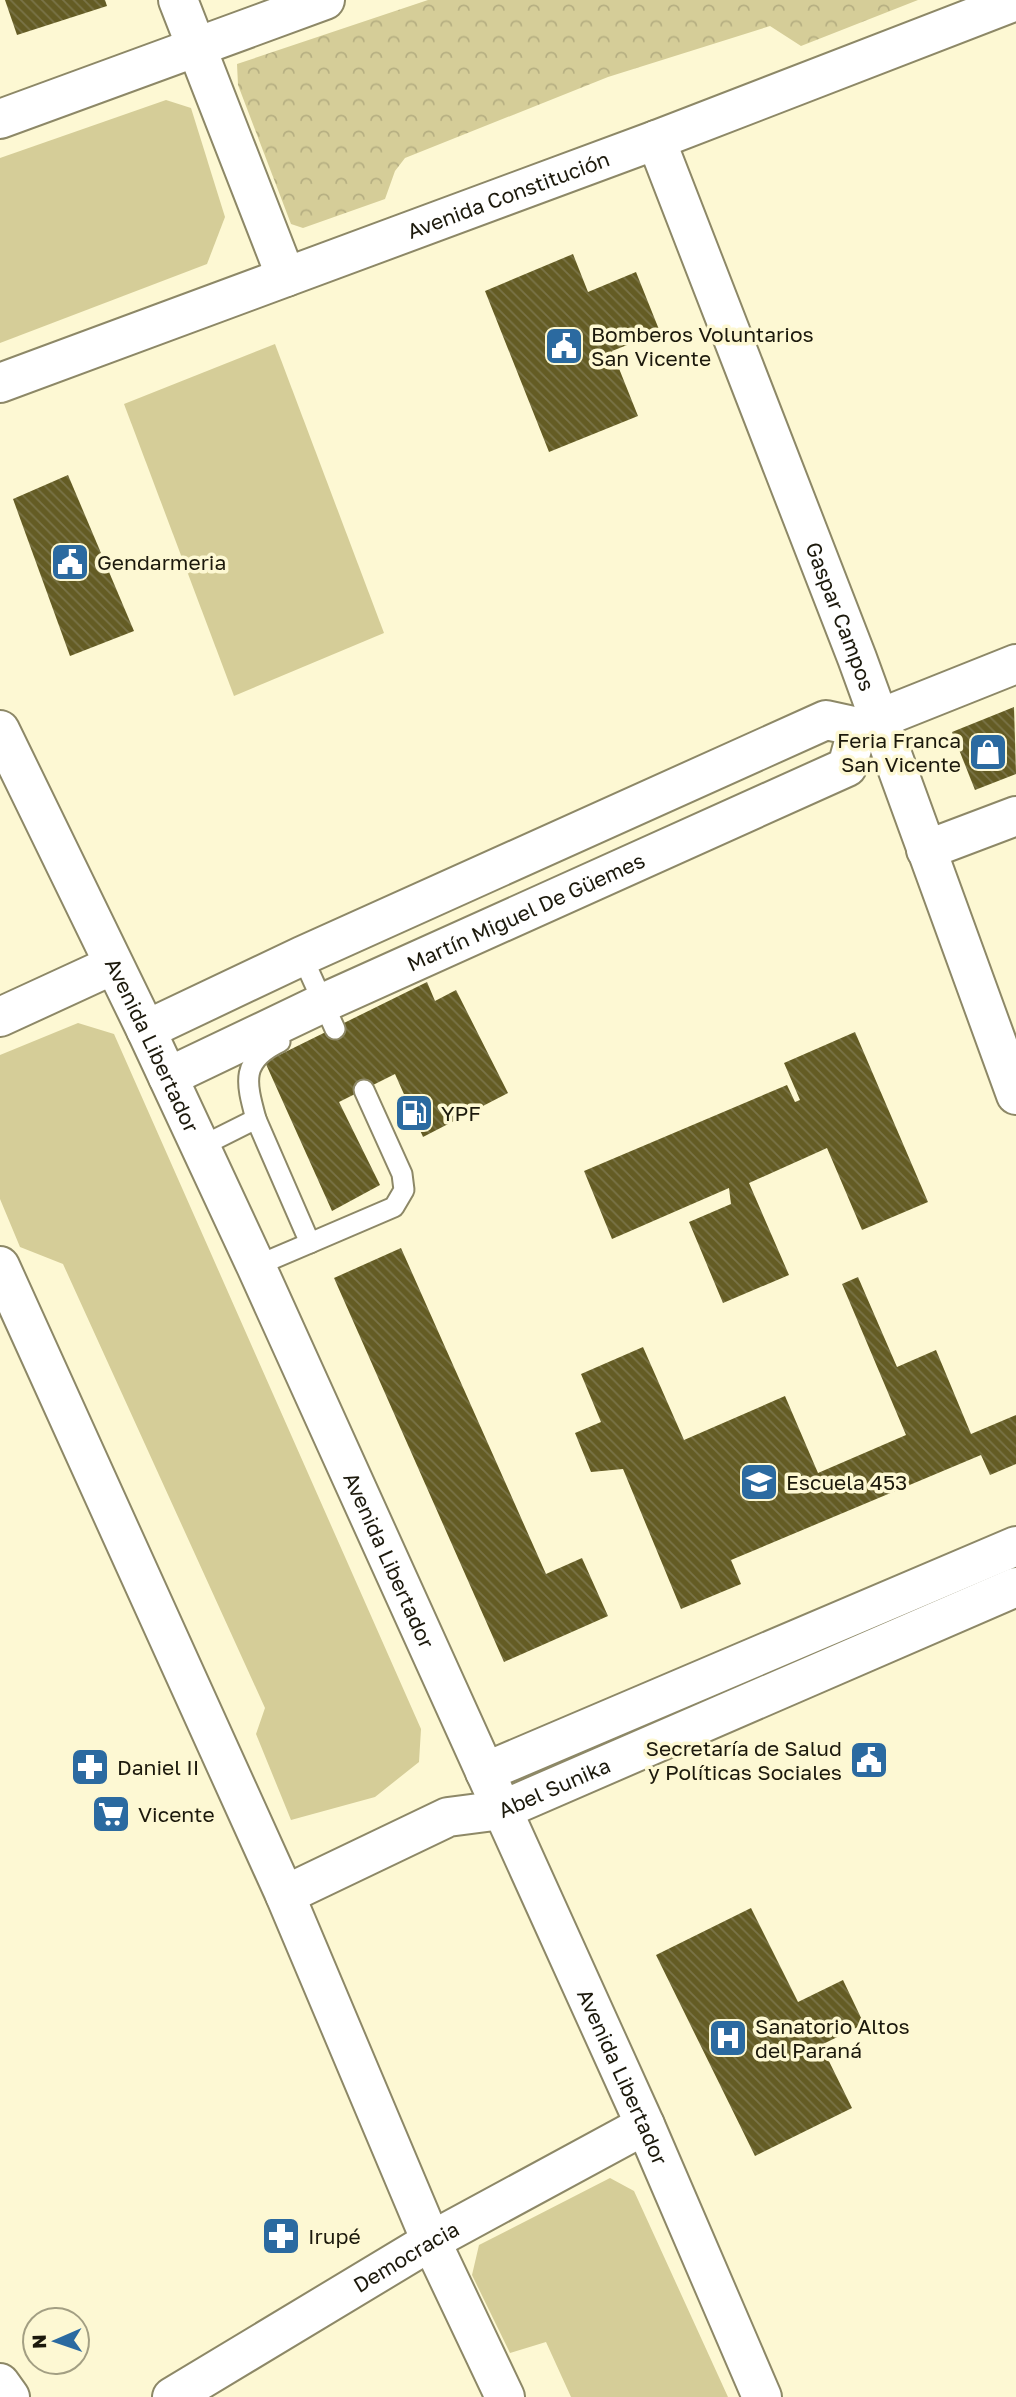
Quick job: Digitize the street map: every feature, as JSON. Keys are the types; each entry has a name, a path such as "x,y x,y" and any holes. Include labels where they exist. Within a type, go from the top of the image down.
{"street":[{"path":"178,0 286,277"},
{"path":"0,119 326,0"},
{"name":"Avenida Constitución","path":"0,383 656,140 1016,1"},
{"name":"Gaspar Campos","path":"656,140 743,359 868,723 926,850 1016,1095"},
{"path":"146,1030 302,956 826,720 868,723 1016,664"},
{"name":"Martín Miguel De Güemes","path":"168,1077 329,1017 847,767 868,723"},
{"name":"Avenida Libertador","path":"0,730 146,1030 256,1266 645,2125 762,2397"},
{"path":"926,850 1016,816"},
{"path":"0,1017 113,965"},
{"path":"0,1266 285,1895 431,2241 505,2397"},
{"name":"Abel Sunika","path":"485,1772 1016,1546"},
{"name":"Abel Sunika","path":"285,1895 447,1817 502,1810 1016,1587"},
{"name":"Democracia","path":"172,2397 431,2241 645,2125"},
{"path":"0,2384 10,2397"}],"lane":[{"path":"302,956 329,1017 262,1051 251,1068 248,1089 256,1119 310,1243"},
{"path":"256,1266 394,1207 404,1190 402,1174 364,1090"},
{"path":"200,1147 256,1119"}],"green space":[{"path":"428,0 918,0 801,46 770,26 608,77 405,158 395,171 385,199 303,228 291,224 238,85 237,64"},
{"path":"166,100 191,108 225,217 207,264 0,343 0,158"},
{"path":"275,344 384,633 234,696 124,404"},
{"path":"78,1023 114,1034 421,1729 419,1762 375,1797 291,1820 256,1734 265,1708 63,1264 20,1247 0,1199 0,1055"},
{"path":"610,2178 634,2191 728,2397 571,2397 546,2342 510,2353 472,2275 479,2245"}],"building":[{"path":"5,0 105,0 107,6 17,35"},
{"path":"573,254 588,292 636,272 660,332 612,351 638,416 549,452 485,291"},
{"name":"Gendarmeria","path":"68,475 134,631 70,656 13,499"},
{"path":"1014,707 1016,774 975,790 952,732"},
{"path":"427,982 435,1001 456,990 508,1093 423,1137 395,1074 339,1102 380,1185 332,1211 265,1062"},
{"path":"855,1032 928,1202 862,1230 827,1148 749,1183 789,1275 723,1303 689,1222 731,1204 729,1188 612,1239 584,1171 787,1085 795,1102 800,1100 784,1063"},
{"path":"401,1248 546,1574 582,1558 608,1616 504,1662 334,1278"},
{"path":"858,1277 897,1367 936,1350 971,1434 1016,1415 1016,1464 990,1475 981,1455 731,1560 741,1584 681,1609 623,1469 591,1472 575,1433 601,1422 581,1374 643,1347 684,1440 785,1396 818,1473 906,1435 842,1284"},
{"path":"751,1908 798,2002 843,1980 864,2024 821,2045 852,2108 755,2156 656,1955"}],"place":[{"name":"Bomberos Voluntarios San Vicente","path":"564,346"},
{"name":"Gendarmeria","path":"70,562"},
{"name":"Feria Franca San Vicente","path":"988,752"},
{"name":"YPF","path":"414,1113"},
{"name":"Escuela 453","path":"759,1482"},
{"name":"Secretaría de Salud y Políticas Sociales","path":"869,1760"},
{"name":"Daniel II","path":"90,1767"},
{"name":"Vicente","path":"111,1814"},
{"name":"Sanatorio Altos del Paraná","path":"728,2038"},
{"name":"Irupé","path":"281,2236"}]}
